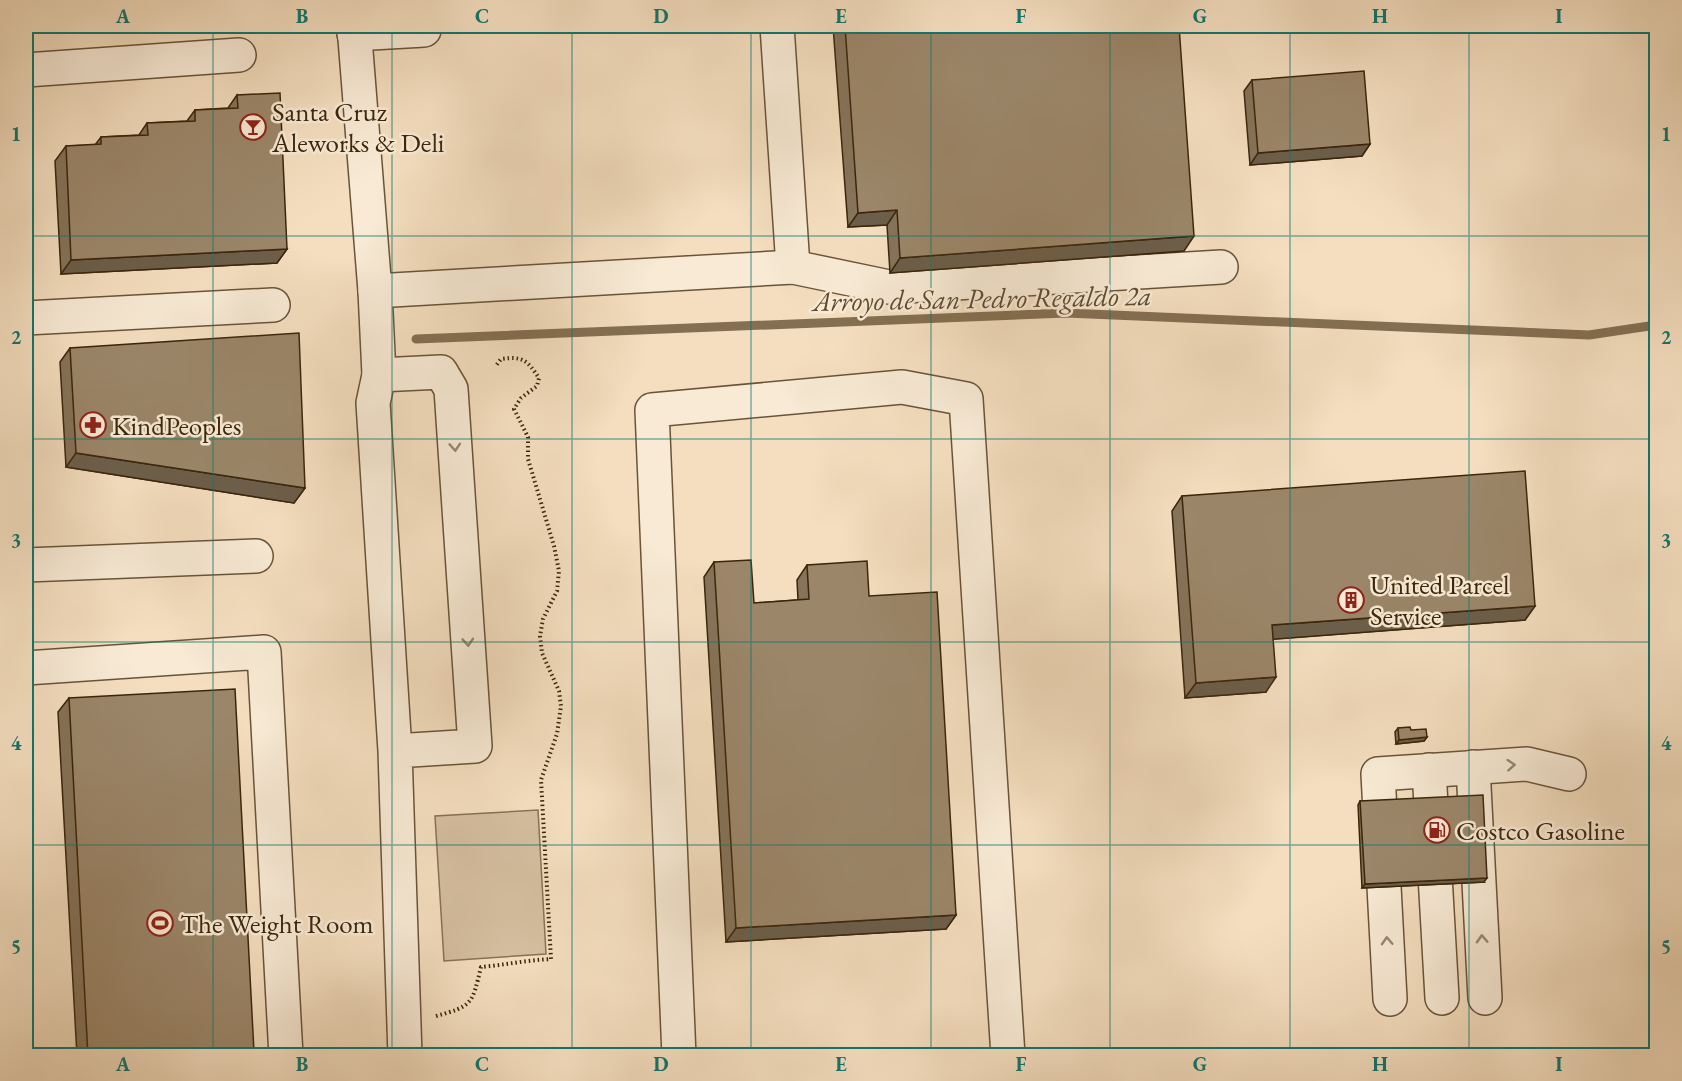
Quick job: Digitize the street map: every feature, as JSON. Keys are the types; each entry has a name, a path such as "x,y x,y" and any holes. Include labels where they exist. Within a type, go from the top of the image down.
{"lane":[{"path":"405,1056 395,751 373,403 379,375 375,291 354,30 424,30 424,26"},
{"path":"777,26 793,267"},
{"path":"26,70 239,55"},
{"path":"375,291 793,267 889,287 1221,267"},
{"path":"26,318 273,305"},
{"path":"379,375 441,372 451,389 475,746 395,751"},
{"path":"679,1056 652,410 902,387 966,399 1008,1056"},
{"path":"26,565 256,556"},
{"path":"26,668 264,652 286,1056"},
{"path":"1390,999 1378,774 1527,764 1569,774"},
{"path":"1473,767 1485,998"},
{"path":"1429,770 1442,998"}],"path":[{"path":"431,1022 435,1017 469,1004 475,993 481,967 551,958 541,780 557,734 561,706 559,692 542,653 540,636 543,619 557,591 559,572 554,546 528,459 528,436 514,410 521,398 537,386 539,378 528,362 516,357 501,359 495,367"}],"shaded area":[{"path":"538,810 546,954 444,961 435,816"}],"building":[{"path":"845,26 1179,26 1194,236 900,258 897,210 858,213"},
{"path":"1364,71 1370,144 1258,153 1252,80"},
{"path":"280,93 287,249 71,260 66,146 101,144 101,137 148,135 147,123 195,121 195,110 238,108 237,95"},
{"path":"299,333 305,488 76,453 70,348"},
{"name":"United Parcel Service","path":"1525,471 1535,606 1272,625 1276,677 1196,683 1182,496"},
{"path":"751,560 754,603 809,599 807,565 867,561 869,596 937,592 956,915 736,928 714,562"},
{"path":"235,689 254,1052 183,1056 88,1056 69,698"},
{"path":"1410,727 1411,730 1426,729 1427,737 1399,740 1398,728"},
{"path":"1483,795 1487,878 1365,884 1360,801"}],"waterway":[{"name":"Arroyo de San Pedro Regaldo 2a","path":"416,339 1066,313 1589,335 1656,325"}],"place":[{"name":"Santa Cruz Aleworks & Deli","path":"253,127"},
{"name":"KindPeoples","path":"93,425"},
{"name":"United Parcel Service","path":"1351,600"},
{"name":"Costco Gasoline","path":"1437,830"},
{"name":"The Weight Room","path":"160,923"}]}
